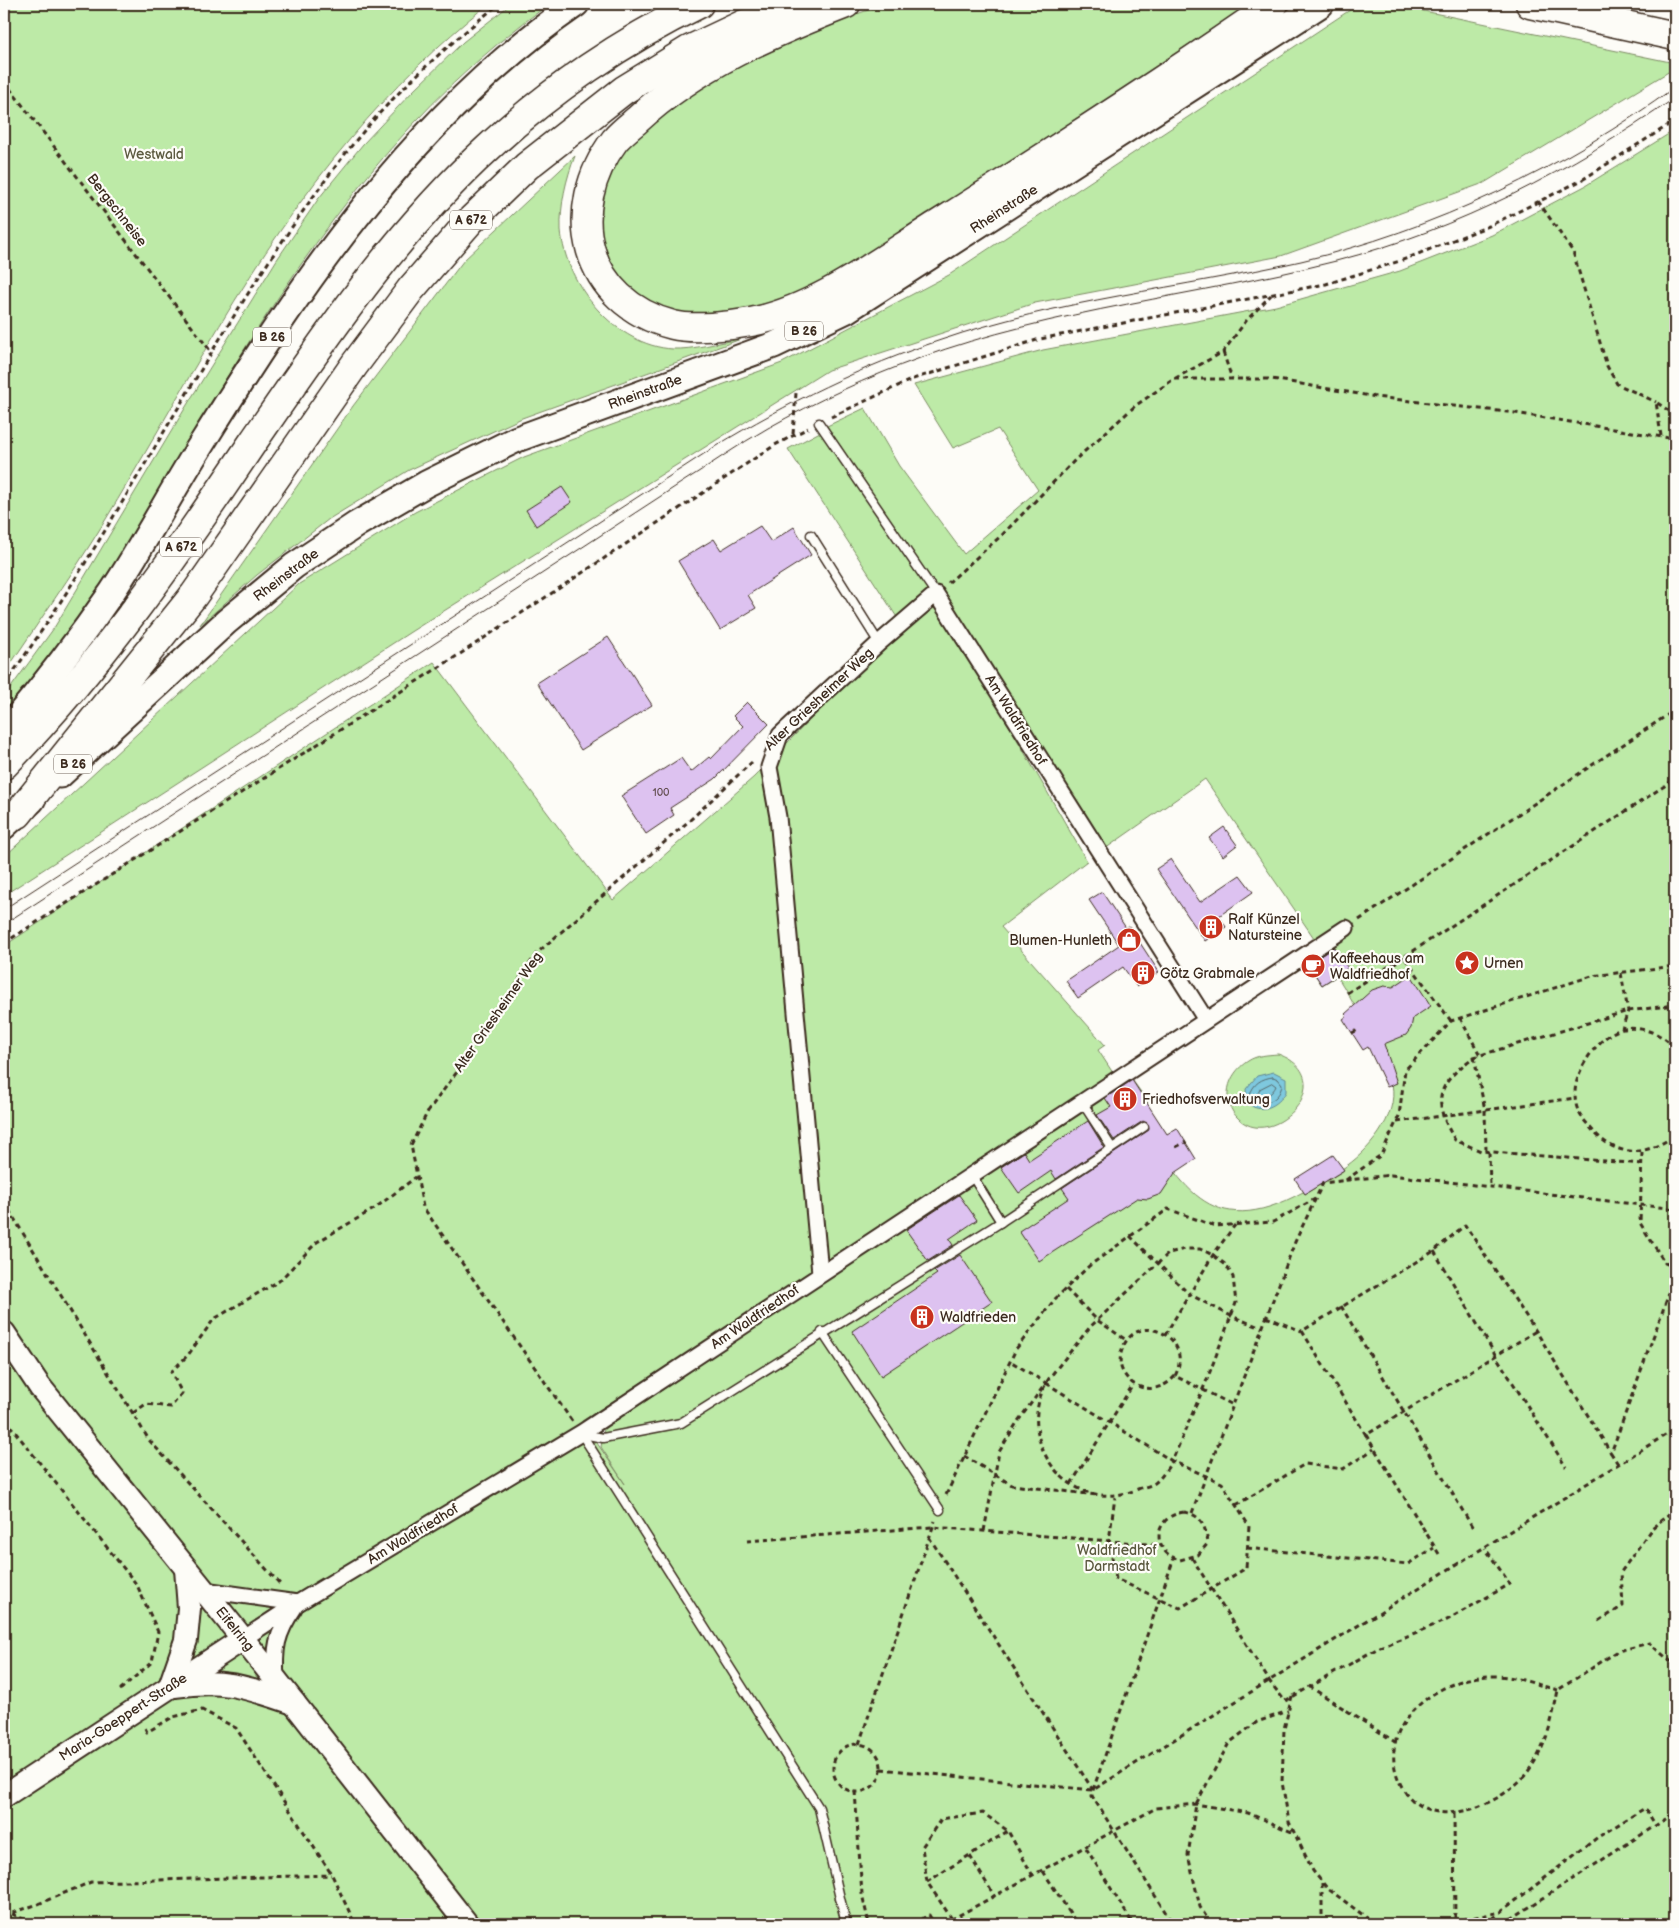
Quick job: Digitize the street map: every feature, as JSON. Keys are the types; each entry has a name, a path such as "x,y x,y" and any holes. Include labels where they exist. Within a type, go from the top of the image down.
{"highway":[{"name":"A 672","path":"4,765 85,674 135,611 339,316 433,204 488,147 600,60 661,22 699,4"},
{"name":"A 672","path":"11,820 188,603 355,364 411,290 470,221 527,166 624,90 690,50 744,24 799,4"},
{"path":"846,4 776,32 682,83 616,140 588,195 585,228 594,262 606,284 623,302 646,316 676,326 712,326 752,322 785,312 821,296 985,195 1274,4"},
{"path":"1530,4 1675,36"}],"main road":[{"name":"B 26","path":"4,734 112,592 203,442 315,272 361,210 409,152 456,102 505,57 576,4"},
{"name":"Rheinstraße","path":"11,820 226,622 294,566 356,524 426,484 518,439 774,345 845,311 1322,4"},
{"name":"Eifelring","path":"4,1333 40,1387 276,1680 467,1924"},
{"path":"186,1569 189,1608 186,1640 170,1686 204,1682 229,1684 294,1703"},
{"name":"Maria-Goeppert-Straße","path":"4,1796 133,1709 243,1639"}],"street":[{"name":"Alter Griesheimer Weg","path":"820,1274 778,817 769,767 780,735 878,643 936,594"},
{"name":"Am Waldfriedhof","path":"936,594 1206,1020"},
{"name":"Am Waldfriedhof","path":"243,1639 298,1603 581,1433 1346,928"},
{"path":"204,1590 298,1603"},
{"name":"Am Waldfriedhof","path":"276,1680 277,1642 280,1629 298,1603"}],"lane":[{"name":"Am Waldfriedhof","path":"819,423 936,594"},
{"path":"811,535 878,643"},
{"path":"1082,1102 1112,1148"},
{"path":"581,1433 603,1438 681,1423 822,1332 1001,1222 1144,1127"},
{"path":"971,1174 1001,1222"},
{"path":"822,1332 940,1510"},
{"path":"581,1433 819,1808 846,1924"}],"path":[{"path":"4,685 92,553 268,261 340,160 417,75 499,4"},
{"name":"Bergschneise","path":"4,81 212,353"},
{"path":"4,943 460,654 775,445 793,435 913,379 1040,339 1326,284 1400,262 1489,226 1582,180 1675,121"},
{"path":"1538,201 1573,252 1607,366 1616,384 1656,402 1675,415"},
{"path":"936,594 1003,534 1076,459 1134,406 1174,379 1223,352 1246,321 1271,295"},
{"path":"1223,352 1232,379"},
{"path":"1174,379 1272,379 1376,397 1514,413 1675,439"},
{"path":"793,435 796,393"},
{"path":"1656,402 1662,436"},
{"path":"1346,928 1675,710"},
{"name":"Alter Griesheimer Weg","path":"416,1177 411,1145 428,1111 463,1064 537,953 690,820 752,761"},
{"path":"1347,993 1675,779"},
{"path":"1404,957 1451,1022"},
{"path":"1346,1180 1381,1155 1399,1116 1405,1070 1451,1022 1592,976 1675,966"},
{"path":"1621,973 1628,1011 1622,1029"},
{"path":"1642,1164 1488,1152 1455,1140 1439,1106 1443,1091 1453,1072 1474,1057 1628,1011 1675,1005"},
{"path":"1460,1018 1480,1055"},
{"path":"1675,1047 1662,1035 1644,1030 1622,1029 1597,1045 1581,1067 1575,1090 1576,1110 1594,1132 1611,1148 1642,1152 1664,1143 1675,1135"},
{"path":"1352,1033 1358,1030"},
{"path":"1474,1057 1485,1110 1490,1187"},
{"path":"1396,1122 1575,1098"},
{"path":"1176,1147 1186,1142"},
{"path":"1642,1152 1642,1205 1640,1222 1665,1263 1675,1267"},
{"path":"1192,1513 1295,1242 1323,1183 1391,1175 1675,1209"},
{"path":"133,1413 146,1404 171,1407 182,1393 171,1372 188,1355 214,1319 279,1281 317,1242 374,1209 416,1177 423,1207 581,1433"},
{"path":"859,1744 928,1537 964,1456 1016,1349 1066,1289 1089,1266 1168,1209 1215,1226 1235,1225 1273,1222 1316,1199"},
{"path":"4,1202 149,1440 298,1603"},
{"path":"1165,1335 1213,1254 1235,1225"},
{"path":"1302,1331 1434,1251 1465,1225 1536,1331 1618,1464"},
{"path":"1130,1236 1189,1294 1231,1316 1262,1328"},
{"path":"964,1456 995,1473 1012,1485 1115,1497 1156,1482 1172,1461 1236,1303 1233,1277 1226,1265 1213,1254 1200,1249 1185,1249 1169,1253 1097,1320 1068,1352 1018,1420 999,1452 995,1473 984,1531"},
{"path":"1434,1251 1496,1356 1566,1467"},
{"path":"1611,1454 1675,1277"},
{"path":"1066,1289 1097,1320 1126,1340"},
{"path":"1341,1306 1473,1528"},
{"path":"1266,1317 1302,1331 1438,1554"},
{"path":"1155,1329 1165,1335 1179,1350 1180,1366 1168,1384 1153,1390 1140,1388 1122,1369 1120,1354 1126,1340 1140,1330 1155,1329"},
{"path":"1366,1435 1536,1331"},
{"path":"1010,1361 1172,1461 1222,1483 1249,1526 1246,1568 1180,1608 1116,1579 1109,1541 1115,1497"},
{"path":"1175,1376 1233,1405"},
{"path":"1046,1383 1039,1404 1038,1429 1041,1447 1051,1466 1061,1478 1071,1484 1104,1496"},
{"path":"1071,1484 1134,1383"},
{"path":"4,1418 137,1584 158,1632 152,1662 121,1689 147,1732 173,1717 202,1710 236,1728 332,1875 355,1924"},
{"path":"881,1769 1093,1790 1270,1682 1675,1429"},
{"path":"1236,1505 1305,1464 1343,1468 1374,1449"},
{"path":"1599,1622 1623,1606 1621,1572 1652,1528 1675,1510"},
{"path":"1176,1513 1192,1513 1203,1523 1208,1543 1192,1558 1174,1558 1161,1545 1159,1538 1163,1522 1176,1513"},
{"path":"747,1541 932,1527 1161,1545"},
{"path":"928,1537 1093,1790"},
{"path":"1248,1548 1408,1564 1434,1548"},
{"path":"1192,1558 1270,1682 1285,1701 1380,1647 1447,1620 1510,1584 1485,1548"},
{"path":"1173,1924 1092,1796 1158,1598 1174,1558"},
{"path":"1558,1690 1498,1676 1465,1679 1439,1690 1419,1705 1403,1722 1395,1742 1396,1769 1403,1788 1417,1803 1437,1812 1454,1814 1468,1811 1488,1802 1502,1795 1526,1775 1549,1734 1558,1690 1618,1651 1649,1643 1675,1665"},
{"path":"1309,1686 1395,1742"},
{"path":"1292,1696 1284,1730 1282,1782 1289,1822 1313,1871 1322,1882 1375,1924"},
{"path":"1211,1924 1200,1907 1188,1855 1196,1804 1228,1743 1257,1722 1288,1711"},
{"path":"852,1744 859,1744 867,1746 878,1755 881,1769 876,1783 863,1791 848,1790 837,1780 834,1766 839,1752 852,1744"},
{"path":"855,1791 862,1894 869,1924"},
{"path":"943,1924 1086,1848 1156,1808 1196,1804 1248,1813 1294,1832"},
{"path":"1485,1924 1598,1837 1645,1808 1656,1826"},
{"path":"952,1919 927,1882 922,1847 941,1819 983,1813 1008,1831 1033,1876"},
{"path":"1503,1924 1675,1813"},
{"path":"1454,1814 1455,1921 1501,1912"},
{"path":"927,1882 1008,1831"},
{"path":"1086,1848 1133,1924"},
{"path":"970,1856 995,1897"},
{"path":"1043,1871 1077,1924"},
{"path":"4,1916 91,1882 332,1875"},
{"path":"1322,1882 1322,1924"},
{"path":"12,1914 34,1924"},
{"path":"913,1924 929,1915 934,1924"}],"green space":[{"name":"Westwald","path":"4,4 488,4 433,51 399,85 351,138 315,183 250,277 91,543 4,674"},
{"path":"511,4 549,4 499,42 411,126 334,219 298,268 230,372 114,567 63,641 4,718 4,697 54,628 190,400 276,261 319,198 363,144 413,91 463,42"},
{"path":"886,4 1250,4 829,281 756,308 682,315 632,295 604,257 597,213 615,163 638,131 676,99 783,39"},
{"path":"1359,4 1390,4 1675,63 1675,68 1484,183 1281,256 1035,303 828,370 412,631 4,895 4,857 299,584 415,512 524,457 782,363 949,275"},
{"name":"Waldfriedhof Darmstadt","path":"1675,130 1675,1924 4,1924 4,946 434,662 613,900 754,777 902,625 788,449 820,432 935,597 1087,861 1001,927 1105,1045 1098,1050 1115,1076 582,1421 625,1484 601,1447 604,1429 1130,1077 1148,1102 1134,1112 1183,1182 1200,1198 1220,1208 1243,1212 1270,1207 1303,1192 1305,1194 1343,1171 1342,1169 1371,1144 1386,1121 1391,1109 1393,1096 1389,1075 1337,976 1322,985 1307,963 1329,949 1314,938 1205,779 1102,851 932,582 827,426 865,408 899,466 964,554 1038,490 998,429 953,448 914,385 1043,350 1276,306 1400,271 1492,235 1585,186"},
{"path":"575,156 564,192 561,230 565,251 572,271 583,291 597,309 614,325 632,337 652,345 681,349 741,339 522,418 409,470 329,519 257,575 200,625 353,406 464,260"},
{"path":"1278,1054 1297,1065 1305,1079 1304,1094 1296,1108 1284,1119 1269,1126 1253,1127 1239,1119 1233,1112 1229,1105 1228,1088 1235,1073 1251,1059"}],"water":[{"path":"1274,1072 1286,1078 1286,1092 1283,1097 1269,1107 1252,1107 1247,1103 1246,1089 1257,1076"}],"building":[{"path":"562,487 572,502 536,526 526,510"},
{"path":"760,526 771,542 794,527 811,555 748,595 756,608 720,630 678,561 714,539 721,550"},
{"path":"608,637 652,705 581,750 537,683"},
{"path":"747,702 769,724 715,779 670,808 674,815 646,834 621,796 681,758 691,772 709,757 711,759 743,726 733,716"},
{"path":"1224,827 1237,845 1223,856 1209,838"},
{"path":"1171,859 1200,902 1240,875 1253,892 1219,916 1226,927 1205,941 1156,869"},
{"path":"1102,892 1126,928 1129,926 1159,972 1137,987 1123,967 1078,998 1066,981 1119,945 1089,900"},
{"path":"1334,947 1348,968 1322,985 1308,964"},
{"path":"1411,975 1431,1006 1413,1018 1411,1028 1406,1035 1384,1044 1397,1083 1387,1087 1368,1047 1363,1050 1343,1019 1347,1016 1345,1014 1372,990 1384,986 1393,987"},
{"path":"1132,1080 1167,1134 1177,1128 1196,1159 1175,1173 1161,1194 1148,1199 1137,1198 1039,1261 1019,1231 1069,1198 1062,1188 1149,1130 1148,1124 1143,1121 1114,1140 1097,1115 1111,1107 1105,1098"},
{"path":"1088,1121 1104,1147 1056,1179 1051,1171 1019,1193 1001,1167 1024,1152 1029,1160"},
{"path":"1333,1155 1344,1170 1305,1194 1295,1179"},
{"path":"959,1195 977,1220 949,1239 953,1245 928,1261 906,1230"},
{"name":"Waldfrieden","path":"960,1255 992,1302 881,1376 852,1331 937,1274 934,1271"}],"tram line":[{"path":"4,909 716,446 798,400 882,361 985,326 1075,305 1301,261 1399,232 1448,214 1544,169 1634,116 1675,87"},
{"path":"4,924 735,448 823,399 920,358 1022,327 1126,304 1284,273 1382,248 1470,214 1513,194 1595,149 1675,98"}],"place":[{"name":"Ralf Künzel Natursteine","path":"1211,927"},
{"name":"Blumen-Hunleth","path":"1129,940"},
{"name":"Urnen","path":"1467,963"},
{"name":"Kaffeehaus am Waldfriedhof","path":"1313,966"},
{"name":"Götz Grabmale","path":"1143,973"},
{"name":"Friedhofsverwaltung","path":"1125,1099"},
{"name":"Waldfrieden","path":"922,1317"}]}
